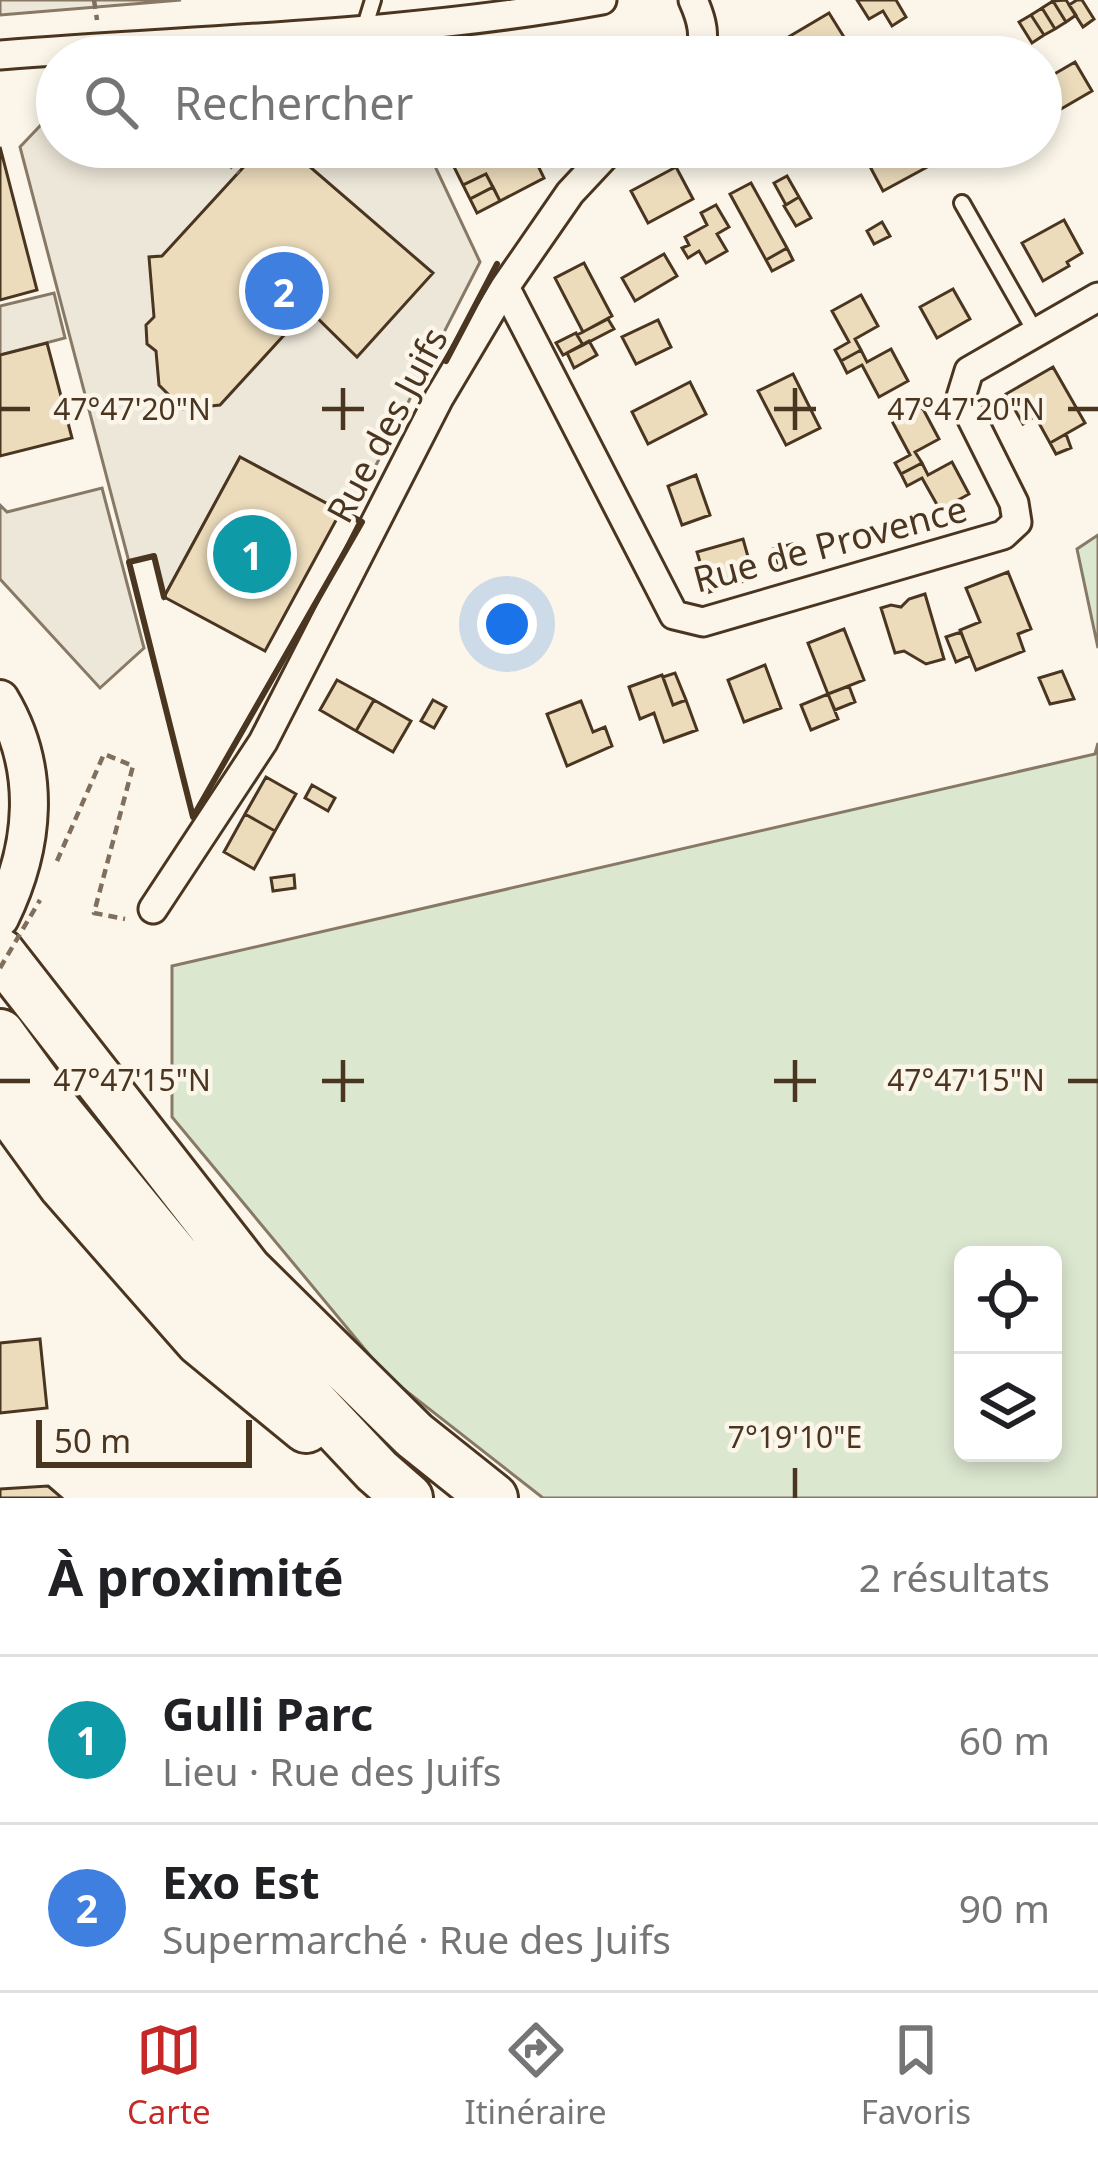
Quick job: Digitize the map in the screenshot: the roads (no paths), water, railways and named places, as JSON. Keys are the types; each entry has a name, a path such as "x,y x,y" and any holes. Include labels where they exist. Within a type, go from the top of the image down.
{"highway":[{"path":"1,949 247,1270 414,1436 493,1498"},
{"path":"0,1034 175,1256 392,1484"},
{"path":"0,1098 63,1185 200,1341 292,1420 392,1484"}],"main road":[{"path":"0,699 20,739 30,781 36,872 1,949"}],"street":[{"path":"256,36 539,12 602,0"},
{"path":"693,0 703,36"},
{"path":"0,55 36,52"},
{"path":"505,287 570,193 593,168"},
{"name":"Rue de Provence","path":"505,287 674,615 703,622 1003,535 1017,522 1014,502 962,397 969,371 1098,297"},
{"name":"Rue des Juifs","path":"153,909 263,742 439,398 505,287"}],"lane":[{"path":"364,28 373,0"},
{"path":"962,203 1036,333"}],"place":[{"name":"Exo Est","path":"284,291"},
{"name":"Gulli Parc","path":"252,554"}]}
